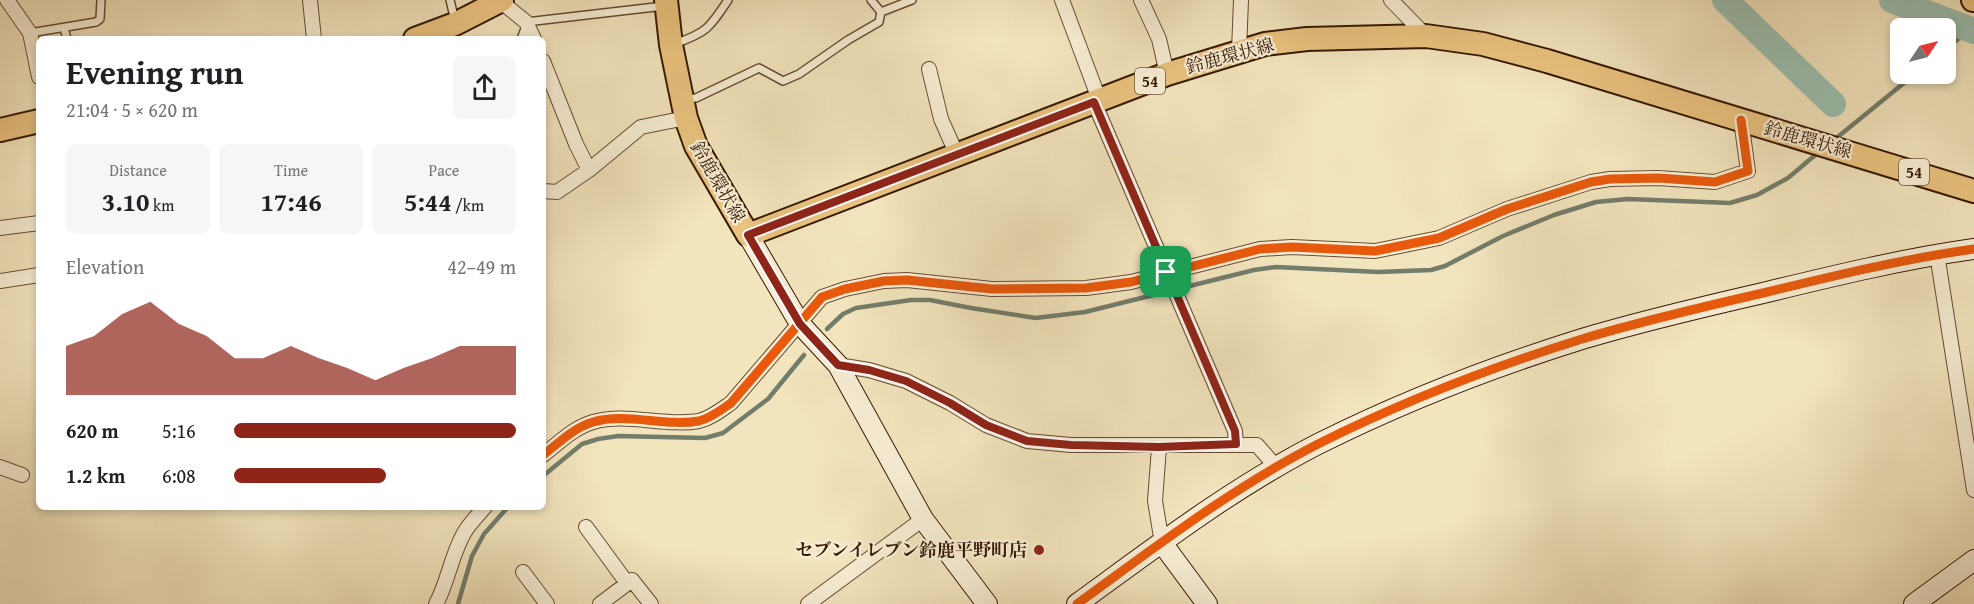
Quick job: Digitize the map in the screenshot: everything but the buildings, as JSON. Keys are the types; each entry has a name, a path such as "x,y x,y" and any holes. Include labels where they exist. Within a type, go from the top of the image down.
{"main road":[{"path":"423,36 455,24 501,1"},
{"name":"鈴鹿環状線","path":"667,3 684,108 696,146 748,235 1167,74 1265,44 1307,39 1426,36 1483,44 1537,58 1974,191"},
{"path":"0,130 36,122"}],"street":[{"path":"7,0 30,33 36,62"},
{"path":"310,0 314,36"},
{"path":"1062,0 1096,101 1167,276 1235,431 1236,444"},
{"path":"1141,0 1159,39 1167,74"},
{"path":"1239,51 1241,0"},
{"path":"1391,0 1426,36"},
{"path":"501,1 526,23 532,36"},
{"path":"929,69 941,119 957,156"},
{"path":"546,76 589,170"},
{"path":"546,191 557,192 589,170 641,127 684,108"},
{"path":"546,453 579,427 595,421 611,419 700,421 717,413 731,403 822,297 845,289 884,281 907,280 992,289 1086,288 1167,276 1273,247 1375,251 1406,246 1438,238 1507,209 1591,182 1610,179 1658,178 1715,182 1748,171 1741,120"},
{"path":"0,228 36,223"},
{"path":"748,235 800,324 838,365 923,519 987,604"},
{"path":"1077,604 1217,505 1277,468 1317,445 1473,376 1582,339 1674,314 1880,265 1974,249"},
{"path":"1937,254 1974,490"},
{"path":"0,281 36,276"},
{"path":"838,365 869,370 906,381 941,398 986,425 1027,441 1071,445 1159,447 1257,445 1277,468"},
{"path":"1159,447 1155,501 1162,543 1207,604"},
{"path":"0,467 22,475"},
{"path":"436,604 443,592 452,560 465,532 483,510"},
{"path":"808,604 923,519"},
{"path":"586,527 627,583"},
{"path":"1914,604 1974,560"},
{"path":"523,572 547,604"},
{"path":"600,604 632,579 651,604"}],"lane":[{"path":"30,33 96,22 100,19 101,0"},
{"path":"450,0 455,24"},
{"path":"672,45 700,35 708,28 728,0"},
{"path":"871,0 881,12"},
{"path":"881,12 912,0"},
{"path":"522,36 526,23 667,3"},
{"path":"684,108 696,98 759,68 783,81 800,74 848,40 879,22 881,12"},
{"path":"64,27 66,36"}],"waterway":[{"path":"1725,0 1833,104"},
{"path":"1892,0 1974,31"},
{"path":"1956,41 1969,30"},
{"path":"1834,140 1903,84"},
{"path":"827,329 843,314 856,308 911,300 930,300 1036,318 1085,312 1254,270 1276,267 1378,272 1431,270 1445,266 1503,236 1554,215 1596,202 1628,199 1730,203 1757,195 1788,178 1820,151"},
{"path":"546,474 582,444 598,439 618,436 705,438 723,433 768,399 804,355"},
{"path":"458,604 472,556 484,534 505,510"}],"cycle path":[{"path":"546,453 573,432 593,422 606,419 686,422 699,421 712,416 731,403 822,297 845,289 884,281 907,280 992,289 1086,288 1131,282 1260,249 1292,247 1375,251 1439,238 1507,209 1591,182 1610,179 1658,178 1715,182 1748,171 1741,120"},
{"path":"1077,604 1164,540 1224,499 1286,461 1382,414 1448,386 1548,350 1650,320 1868,268 1974,249"}],"place":[{"name":"セブンイレブン鈴鹿平野町店","path":"1039,550"}],"route":[{"path":"1094,102 1166,272 1235,431 1236,444 1159,447 1046,444 1027,441 986,425 924,389 895,376 838,365 800,324 748,235 1094,102"}]}
